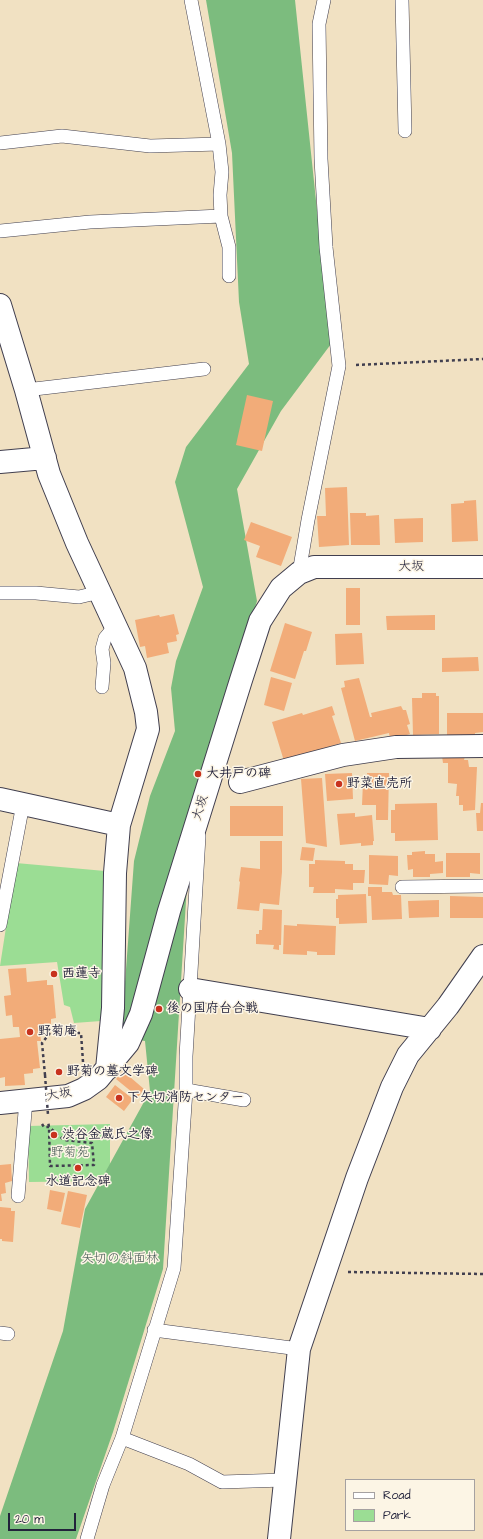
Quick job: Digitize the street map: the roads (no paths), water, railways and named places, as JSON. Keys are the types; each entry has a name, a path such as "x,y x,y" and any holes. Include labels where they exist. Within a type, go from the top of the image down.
{"street":[{"path":"0,305 26,390 49,474 77,543 135,668 146,712 148,729 119,825 115,873 113,1008 107,1069"},
{"path":"0,462 44,458"},
{"name":"大坂","path":"0,1103 68,1096 84,1089 98,1079 128,1043 141,1014 169,911 260,622 281,588 299,573 314,567 483,567"},
{"path":"240,782 343,755 396,747 483,746"},
{"path":"0,799 119,825"},
{"path":"278,1539 298,1350 357,1178 392,1087 408,1055 448,1006 483,956"},
{"path":"190,988 430,1029"}],"lane":[{"path":"191,0 219,144 222,172 220,195 221,216 229,248 229,276"},
{"path":"299,573 308,520 339,366 326,246 322,166 319,24 324,0"},
{"path":"402,0 405,131"},
{"path":"0,143 62,136 150,146 219,144"},
{"path":"0,231 90,222 221,216"},
{"path":"26,390 204,369"},
{"path":"0,594 36,593 79,597 100,592"},
{"path":"102,687 104,663 102,649 105,638 116,626"},
{"path":"0,925 23,804"},
{"path":"87,1539 103,1485 122,1438 174,1268 186,1090 186,1056 199,849 199,815"},
{"path":"402,887 483,886"},
{"path":"186,1090 244,1100"},
{"path":"18,1196 26,1100"},
{"path":"154,1330 298,1350"},
{"path":"122,1438 189,1464 222,1482 284,1480"}],"place":[{"name":"大井戸の碑","path":"198,774"},
{"name":"野菜直売所","path":"339,784"},
{"name":"西蓮寺","path":"54,974"},
{"name":"後の国府台合戦","path":"159,1009"},
{"name":"野菊庵","path":"30,1032"},
{"name":"野菊の墓文学碑","path":"59,1072"},
{"name":"下矢切消防センター","path":"119,1098"},
{"name":"渋谷金蔵氏之像","path":"54,1135"},
{"name":"水道記念碑","path":"78,1168"}],"park label":[{"name":"野菊苑","path":"70,1153"},
{"name":"矢切の斜面林","path":"120,1259"}]}
